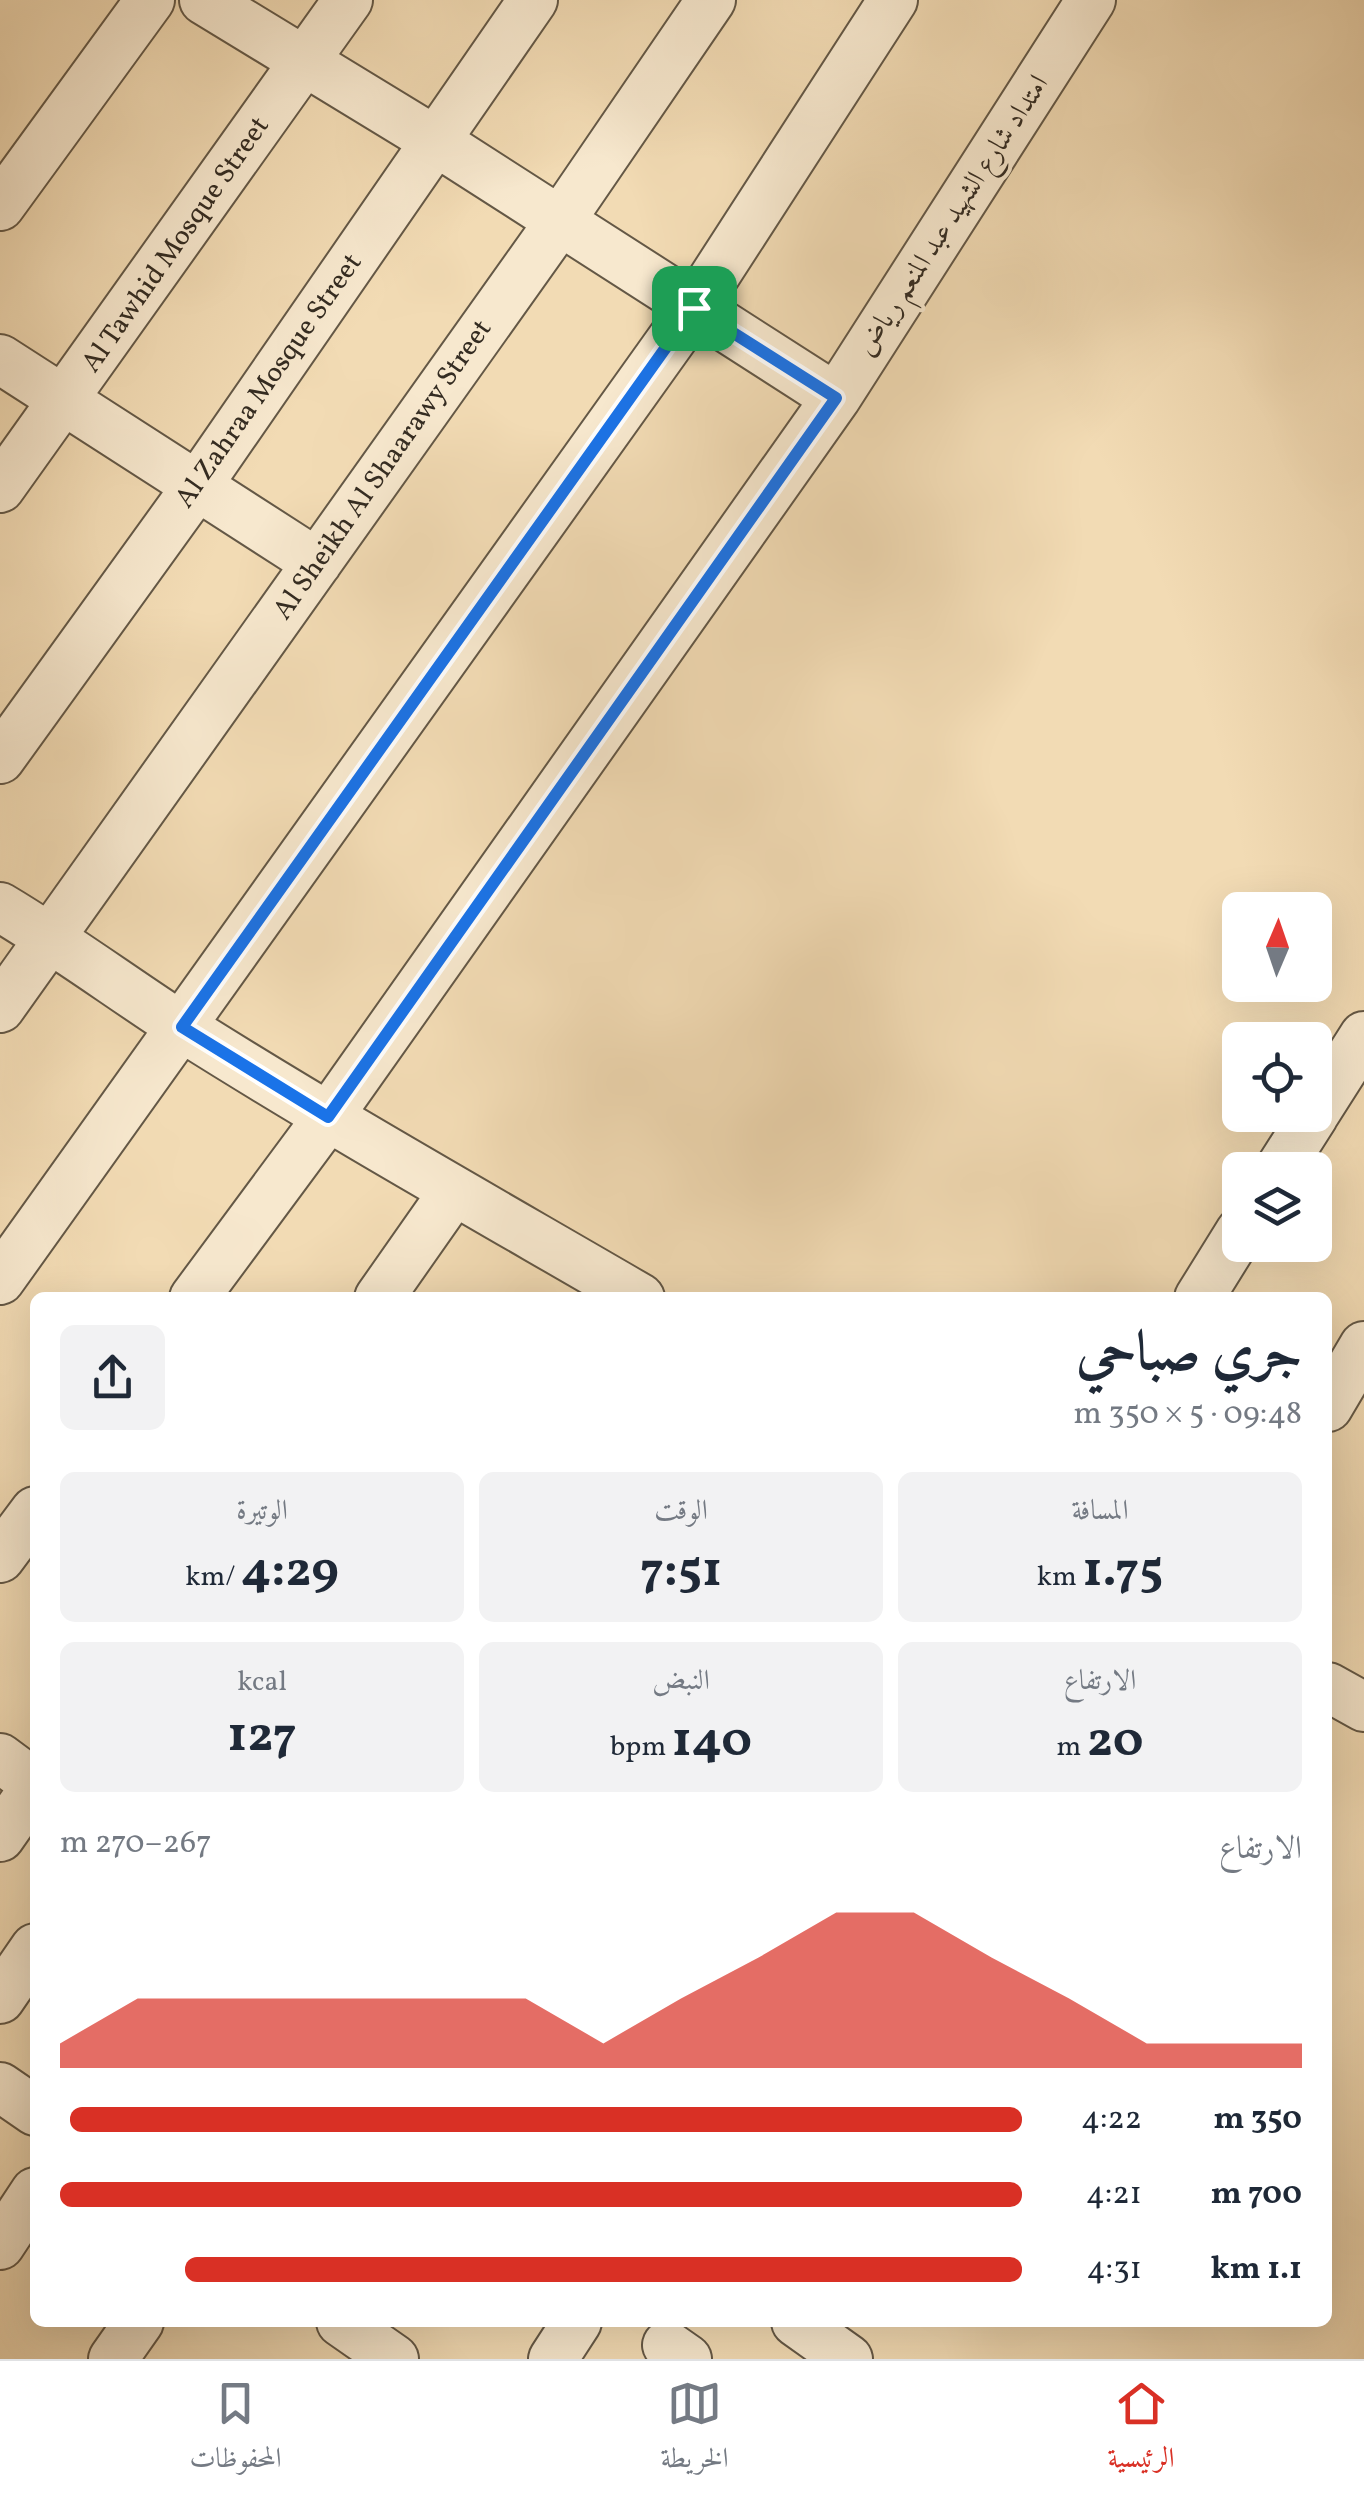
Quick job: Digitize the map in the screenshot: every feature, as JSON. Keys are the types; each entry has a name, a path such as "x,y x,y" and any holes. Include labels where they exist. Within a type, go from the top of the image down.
{"street":[{"path":"0,206 150,0"},
{"path":"204,0 436,142 836,398"},
{"name":"Al Tawhid Mosque Street","path":"0,488 348,0"},
{"name":"Al Zahraa Mosque Street","path":"0,759 197,486 533,0"},
{"name":"Al Sheikh Al Shaarawy Street","path":"0,1008 560,222 711,0"},
{"path":"0,1280 694,308 893,0"},
{"name":"امتداد شارع الشهيد عبد المنعم رياض","path":"198,1292 328,1117 836,398 1091,0"},
{"path":"0,359 318,563"},
{"path":"0,907 51,937 182,1027 454,1191 580,1283 616,1292"},
{"path":"1332,1086 1364,1036"},
{"path":"383,1292 454,1191"},
{"path":"1203,1292 1222,1261"},
{"path":"1332,1400 1364,1346"},
{"path":"0,1558 30,1518"},
{"path":"1332,1689 1364,1707"},
{"path":"0,1758 30,1781"},
{"path":"0,1837 30,1792"},
{"path":"0,1998 30,1955"},
{"path":"0,2087 30,2108"},
{"path":"0,2244 30,2199"},
{"path":"348,2327 394,2359"},
{"path":"553,2359 574,2327"},
{"path":"803,2327 848,2359"}],"route":[{"path":"694,308 836,398 328,1117 182,1027 694,308"}]}
